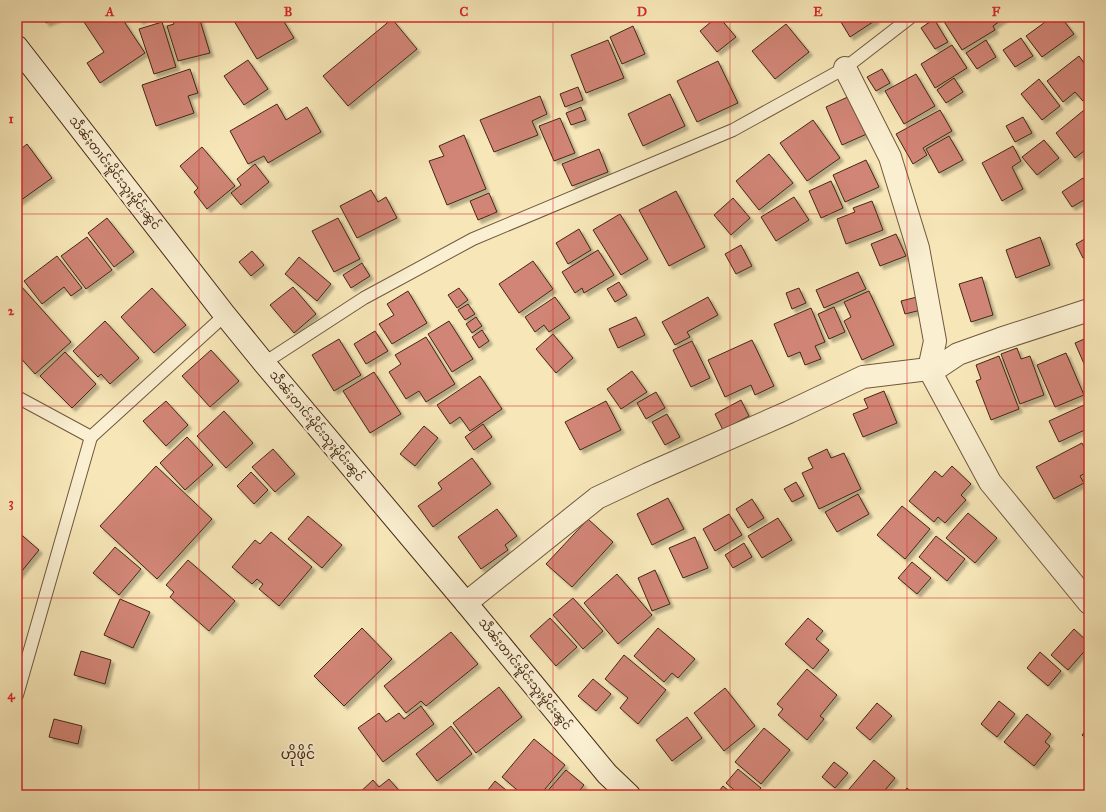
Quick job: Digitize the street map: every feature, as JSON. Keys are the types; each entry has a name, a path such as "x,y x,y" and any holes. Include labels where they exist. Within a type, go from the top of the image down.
{"street":[{"name":"သဵၼ်ႈတၢင်းမိူင်းသူႈမိူင်းၼွင်","path":"17,47 264,363 466,602 607,774 629,795"},
{"path":"845,68 890,157 918,248 935,341 929,369 990,482 1089,603"},
{"path":"466,602 597,498 648,474 789,412 863,377 937,368 958,354 1089,310"}],"lane":[{"path":"264,363 364,298 473,239 733,130 845,68 911,17"},
{"path":"17,695 91,437 225,315"},
{"path":"17,397 91,437"}],"building":[{"path":"43,17 60,17 46,23"},
{"path":"85,17 121,17 145,53 100,83 87,63 104,52 82,19"},
{"path":"137,17 146,17 140,21"},
{"path":"199,17 210,53 178,61 167,26 174,24 172,18"},
{"path":"242,17 281,17 294,38 257,59 234,21"},
{"path":"719,17 736,37 717,52 700,31"},
{"path":"838,17 874,17 876,20 850,37"},
{"path":"948,17 1006,17 993,26 995,30 962,50 943,20"},
{"path":"1052,17 1061,17 1074,34 1042,57 1026,36"},
{"path":"392,19 417,49 348,106 323,76"},
{"path":"934,19 948,42 935,49 921,28"},
{"path":"162,22 176,67 154,74 139,29"},
{"path":"786,24 809,52 775,79 752,51"},
{"path":"633,26 645,54 622,64 610,37"},
{"path":"1021,38 1033,56 1015,67 1003,50"},
{"path":"608,40 624,78 586,93 571,55"},
{"path":"986,40 996,57 977,69 966,53"},
{"path":"952,45 967,68 935,88 921,64"},
{"path":"1079,56 1089,70 1089,97 1083,101 1075,92 1063,102 1047,81"},
{"path":"248,60 268,89 244,105 224,76"},
{"path":"718,61 738,103 697,122 677,81"},
{"path":"190,69 198,93 188,96 194,113 156,126 142,85"},
{"path":"882,69 890,83 876,91 867,77"},
{"path":"916,74 935,106 904,124 885,91"},
{"path":"954,78 963,92 946,103 937,90"},
{"path":"1039,79 1060,106 1042,120 1021,94"},
{"path":"578,87 583,100 565,107 560,94"},
{"path":"670,94 685,126 643,146 628,114"},
{"path":"852,95 869,133 842,145 826,107"},
{"path":"540,96 547,114 532,121 538,135 494,152 480,120"},
{"path":"277,104 286,120 307,107 321,132 268,163 264,156 248,164 230,131"},
{"path":"1089,106 1089,147 1075,158 1056,133"},
{"path":"581,107 586,120 571,125 566,113"},
{"path":"940,110 952,131 923,148 927,155 913,164 896,134"},
{"path":"1023,117 1032,133 1015,142 1006,126"},
{"path":"560,118 575,153 554,161 539,126"},
{"path":"813,120 840,158 807,181 780,143"},
{"path":"464,135 486,189 447,205 429,161 444,156 439,146"},
{"path":"949,136 963,160 939,173 926,149"},
{"path":"1044,140 1059,158 1037,175 1022,157"},
{"path":"27,144 52,178 17,203 17,152"},
{"path":"1013,146 1021,161 1012,167 1023,189 1002,201 982,163"},
{"path":"202,147 235,186 207,209 194,192 198,188 180,166"},
{"path":"599,149 608,172 572,186 562,164"},
{"path":"769,154 793,183 759,210 736,181"},
{"path":"866,160 879,187 845,202 833,175"},
{"path":"255,164 269,182 241,205 231,193 241,185 237,179"},
{"path":"1083,178 1089,188 1089,197 1072,207 1062,192"},
{"path":"831,181 843,208 821,218 809,191"},
{"path":"371,190 378,202 386,197 397,218 357,238 340,206"},
{"path":"676,191 705,247 669,266 639,210"},
{"path":"489,193 497,212 478,220 470,201"},
{"path":"794,197 809,220 776,241 761,217"},
{"path":"733,198 750,218 731,235 714,215"},
{"path":"872,201 883,230 846,244 837,219 855,212 853,208"},
{"path":"620,214 648,259 621,275 593,230"},
{"path":"107,218 134,252 114,267 88,233"},
{"path":"338,218 360,259 334,272 312,231"},
{"path":"579,229 591,250 568,264 556,243"},
{"path":"896,234 906,256 880,266 871,244"},
{"path":"87,237 112,270 86,289 61,256"},
{"path":"1040,237 1050,265 1016,278 1006,250"},
{"path":"1088,237 1089,255 1083,258 1076,244"},
{"path":"741,245 752,266 736,274 725,254"},
{"path":"598,250 614,275 584,293 582,288 575,293 562,272"},
{"path":"252,251 264,265 251,276 239,262"},
{"path":"57,256 82,288 71,296 64,287 42,304 24,281"},
{"path":"299,257 331,284 317,301 285,274"},
{"path":"533,261 553,289 519,313 499,284"},
{"path":"362,263 370,276 351,288 343,275"},
{"path":"858,272 866,289 824,308 816,290"},
{"path":"982,277 993,315 971,322 959,284"},
{"path":"619,282 627,295 615,302 607,289"},
{"path":"20,285 71,342 35,374 17,354 17,287"},
{"path":"293,287 316,314 294,333 270,305"},
{"path":"152,288 186,325 154,353 121,317"},
{"path":"459,288 468,300 457,308 448,295"},
{"path":"799,288 806,303 792,309 786,293"},
{"path":"408,291 427,323 392,344 379,324 394,315 387,304"},
{"path":"869,291 894,345 862,360 844,321 851,317 844,302"},
{"path":"555,297 570,318 549,332 544,325 535,332 525,317"},
{"path":"708,297 718,315 687,332 690,337 675,345 662,322"},
{"path":"917,297 921,310 905,314 901,301"},
{"path":"468,304 475,314 465,320 458,310"},
{"path":"834,307 845,332 829,339 818,314"},
{"path":"811,308 825,342 815,346 821,359 805,365 800,352 788,357 774,324"},
{"path":"476,317 482,326 472,333 466,324"},
{"path":"636,317 645,335 618,348 609,329"},
{"path":"105,321 139,358 110,384 101,374 98,377 73,351"},
{"path":"449,321 473,359 452,372 428,334"},
{"path":"482,330 489,341 479,348 472,337"},
{"path":"375,331 388,351 366,364 354,344"},
{"path":"553,334 573,358 556,373 536,349"},
{"path":"426,337 455,384 426,402 419,391 406,399 389,372 401,364 395,355"},
{"path":"1089,337 1089,372 1088,373 1075,343"},
{"path":"339,339 361,375 334,391 312,355"},
{"path":"752,340 774,386 755,395 751,385 725,397 708,360"},
{"path":"692,341 710,378 691,387 673,350"},
{"path":"1017,348 1021,359 1030,356 1044,395 1020,404 1001,354"},
{"path":"211,350 239,381 210,407 182,376"},
{"path":"65,352 96,384 72,408 40,376"},
{"path":"1066,353 1084,395 1055,407 1037,365"},
{"path":"999,356 1019,409 991,420 976,381 981,379 976,365"},
{"path":"632,371 647,392 621,409 607,389"},
{"path":"374,372 401,414 370,433 343,391"},
{"path":"480,376 502,409 470,431 460,417 450,424 437,405"},
{"path":"884,391 897,423 863,437 853,414 868,408 864,399"},
{"path":"656,392 665,408 646,419 637,403"},
{"path":"741,400 749,416 723,430 715,414"},
{"path":"166,401 188,425 166,446 143,421"},
{"path":"606,401 621,430 580,450 565,422"},
{"path":"1084,405 1089,415 1089,428 1059,442 1049,421"},
{"path":"224,411 253,443 226,468 197,436"},
{"path":"667,414 680,437 665,445 652,422"},
{"path":"483,424 492,437 474,450 465,437"},
{"path":"424,426 438,438 415,466 400,454"},
{"path":"187,437 213,465 185,490 160,463"},
{"path":"1082,443 1089,457 1089,471 1080,476 1084,483 1054,499 1036,467"},
{"path":"273,449 295,474 275,492 252,467"},
{"path":"827,449 831,458 844,453 861,489 819,509 802,473 813,468 808,458"},
{"path":"472,458 491,484 433,527 418,506 442,489 438,483"},
{"path":"156,466 212,519 157,579 100,526"},
{"path":"952,466 971,484 961,495 966,500 945,523 938,517 934,522 909,501 935,471 942,477"},
{"path":"251,472 268,490 254,504 237,486"},
{"path":"796,482 804,496 792,502 784,489"},
{"path":"858,494 869,514 837,532 825,512"},
{"path":"668,498 684,529 652,545 637,514"},
{"path":"752,499 764,518 748,528 736,509"},
{"path":"902,506 930,529 905,559 877,535"},
{"path":"497,509 517,536 505,545 508,550 481,569 458,537"},
{"path":"968,513 997,538 975,563 946,538"},
{"path":"729,514 742,535 715,551 703,529"},
{"path":"308,516 342,545 322,568 288,539"},
{"path":"778,518 792,540 762,558 748,536"},
{"path":"588,519 613,542 572,587 546,564"},
{"path":"17,531 39,550 17,577"},
{"path":"271,532 312,567 279,606 259,589 263,584 257,579 252,584 232,567 255,540 260,544"},
{"path":"936,536 965,559 947,581 919,557"},
{"path":"695,537 708,568 683,578 669,548"},
{"path":"744,543 752,557 733,568 725,555"},
{"path":"115,547 141,569 119,595 93,573"},
{"path":"188,560 235,601 209,631 170,597 174,592 166,585"},
{"path":"912,562 931,578 917,594 898,578"},
{"path":"655,570 670,604 652,611 638,578"},
{"path":"617,574 652,615 618,644 584,603"},
{"path":"573,598 603,631 583,649 553,615"},
{"path":"120,599 150,612 133,648 104,635"},
{"path":"550,618 577,647 556,666 530,636"},
{"path":"808,618 823,631 816,639 829,650 813,669 785,644"},
{"path":"362,628 392,659 344,706 314,676"},
{"path":"658,628 695,659 678,678 672,673 664,682 634,656"},
{"path":"1074,629 1089,643 1089,646 1068,670 1051,655"},
{"path":"451,632 478,664 426,706 421,701 406,713 384,686"},
{"path":"81,651 111,660 105,684 74,675"},
{"path":"1040,652 1061,671 1048,686 1027,668"},
{"path":"624,655 666,690 638,724 620,708 628,698 605,679"},
{"path":"807,669 837,695 820,716 824,719 807,740 778,715 783,709 777,704"},
{"path":"593,679 611,694 596,711 578,696"},
{"path":"499,687 522,717 476,753 453,723"},
{"path":"725,688 755,726 724,751 694,713"},
{"path":"999,701 1015,714 997,737 981,724"},
{"path":"877,703 892,716 870,740 856,728"},
{"path":"421,706 434,724 383,762 358,728 379,713 386,722 399,713 404,719"},
{"path":"1027,714 1051,734 1045,742 1050,746 1034,766 1004,742"},
{"path":"687,717 702,738 672,761 656,740"},
{"path":"54,719 82,726 78,744 49,737"},
{"path":"451,726 472,754 437,781 416,754"},
{"path":"1089,727 1089,741 1082,735"},
{"path":"764,728 790,750 761,784 735,762"},
{"path":"534,739 565,765 540,795 523,795 502,777"},
{"path":"1089,743 1089,752 1085,748"},
{"path":"874,760 895,778 881,795 844,795"},
{"path":"834,762 848,773 835,788 822,777"},
{"path":"738,769 761,788 755,795 740,795 726,783"},
{"path":"566,770 584,785 576,795 544,795"},
{"path":"389,779 403,795 357,795 373,780 379,787"},
{"path":"495,781 512,795 484,795"},
{"path":"723,786 734,795 716,795"},
{"path":"907,788 915,795 901,795"}],"district":[{"name":"ဟိုဖိုင်","path":"298,754"}]}
